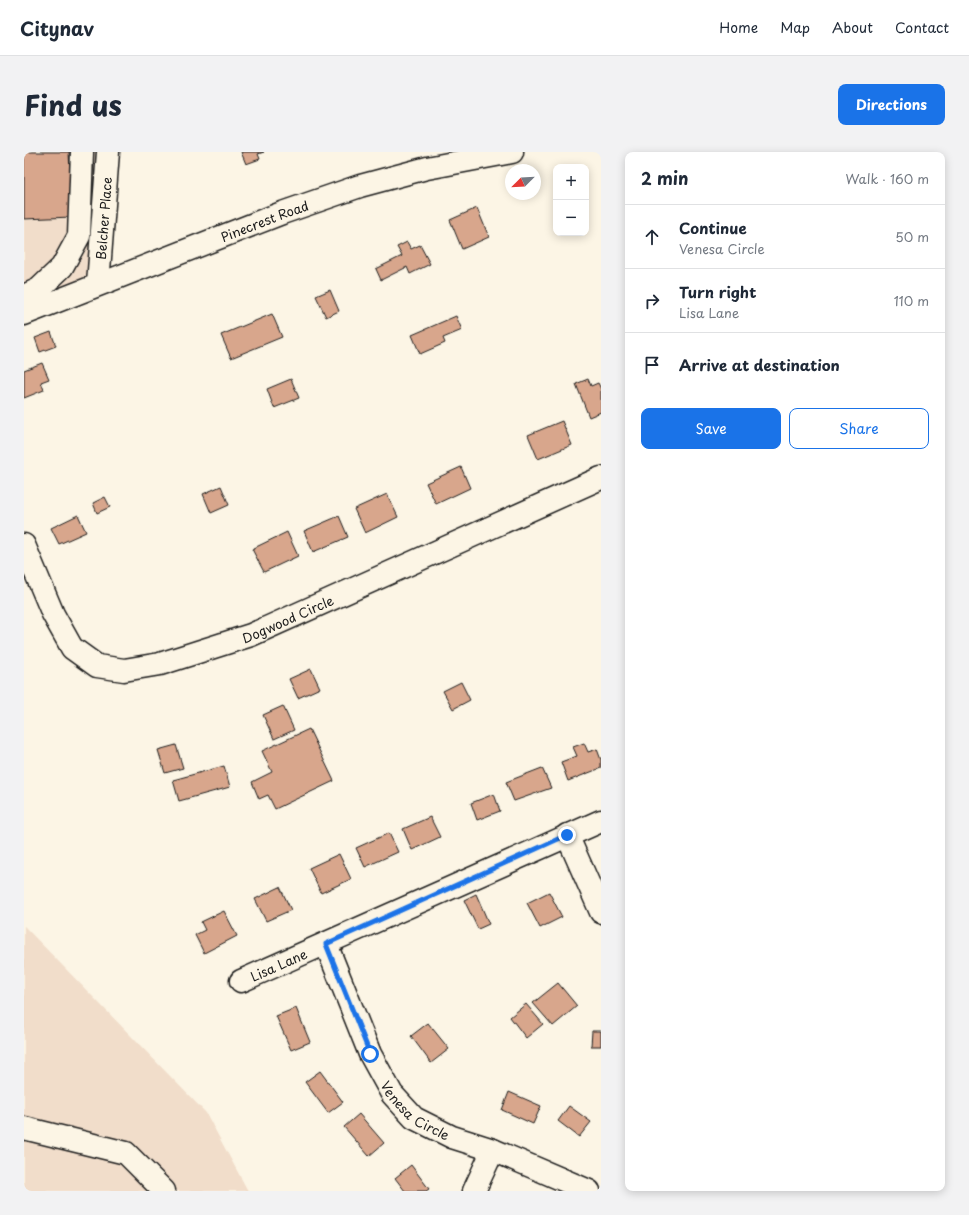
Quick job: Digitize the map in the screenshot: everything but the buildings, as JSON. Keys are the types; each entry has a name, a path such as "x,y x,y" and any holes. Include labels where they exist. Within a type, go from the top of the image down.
{"street":[{"path":"24,296 39,288 62,266 79,236 82,152"},
{"name":"Belcher Place","path":"98,284 108,152"},
{"name":"Pinecrest Road","path":"24,314 282,213 360,186 427,168 512,152"},
{"name":"Dogwood Circle","path":"24,545 53,614 72,648 97,666 124,670 160,664 251,635 601,478"},
{"name":"Lisa Lane","path":"241,981 601,821"},
{"path":"567,835 601,912"},
{"name":"Venesa Circle","path":"326,944 370,1054 392,1094 414,1118 452,1137 493,1150 589,1191"},
{"path":"24,1128 126,1153 164,1191"},
{"path":"474,1191 493,1150"}],"shaded area":[{"path":"24,152 96,152 91,276 24,304"},
{"path":"24,926 206,1113 248,1191 24,1191"}],"route":[{"path":"370,1054 326,944 567,835"}]}
